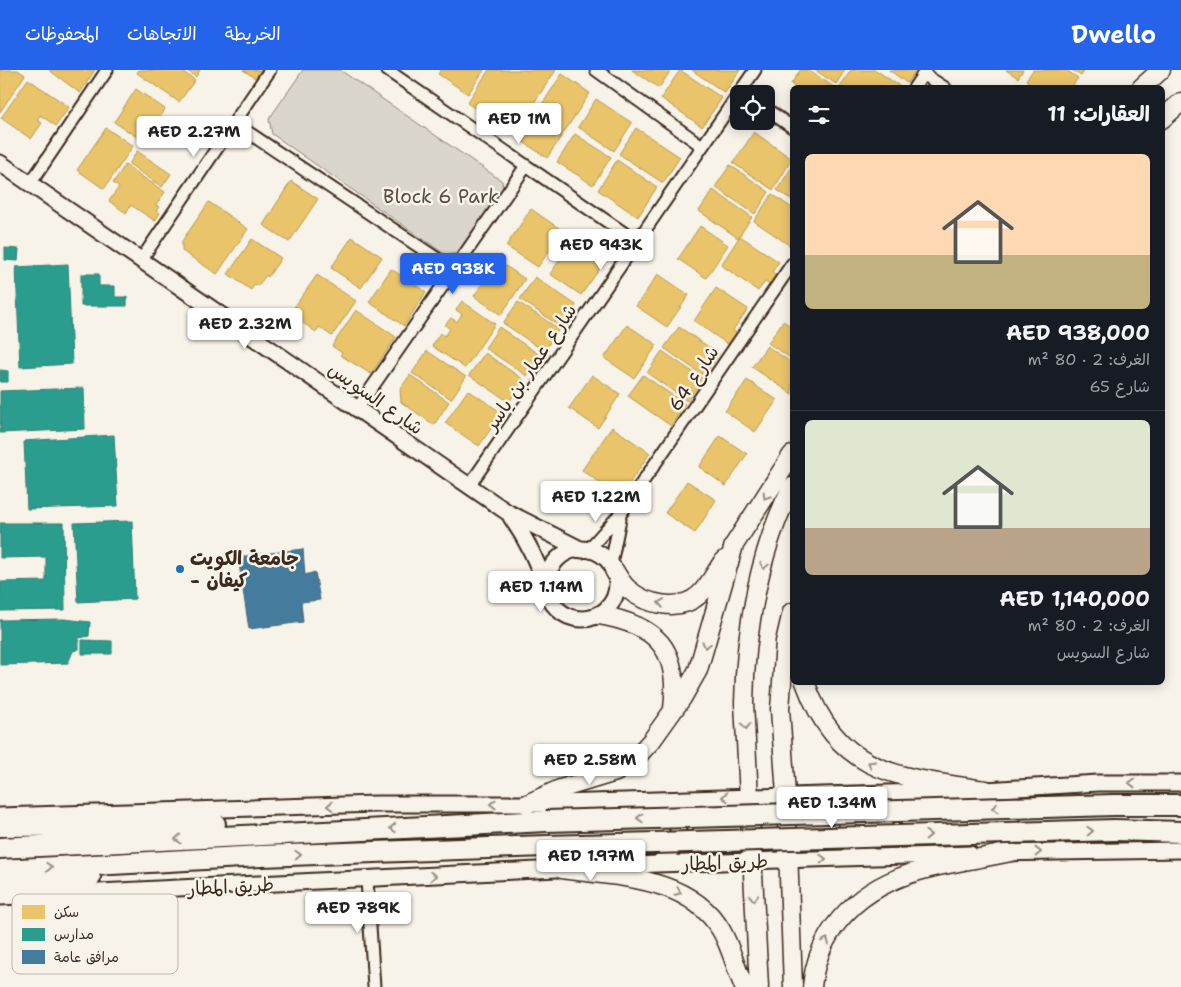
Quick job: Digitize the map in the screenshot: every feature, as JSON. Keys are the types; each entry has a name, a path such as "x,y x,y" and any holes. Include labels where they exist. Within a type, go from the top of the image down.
{"highway":[{"path":"0,848 546,821 1114,805 1181,805"},
{"path":"0,826 244,824 258,826 275,834"},
{"name":"طريق المطار","path":"0,870 261,856 547,846 1115,830 1181,832"},
{"path":"0,886 227,868 261,856"}],"main road":[{"path":"1145,85 1155,77"},
{"path":"1165,116 1181,102"},
{"name":"شارع السويس","path":"0,163 507,512 585,550"},
{"path":"612,567 617,583 615,596 608,607 598,615 590,618 572,618 556,607 548,594 547,582 554,564 564,555 585,550 601,555 612,567 627,588 641,598 664,604 680,603 693,599 707,587 790,458"},
{"path":"759,987 744,703 747,646 768,549 790,492"},
{"name":"شارع السويس","path":"507,512 529,544 539,565 548,594"},
{"path":"527,804 545,795 594,780 623,768 652,740 698,670 734,545"},
{"path":"598,615 622,619 642,629 661,644 668,654 675,677 672,712"},
{"path":"790,621 785,642 780,709 786,795 793,987"},
{"path":"807,685 814,706 831,733 854,754 876,768 904,778 986,790"},
{"path":"0,816 376,804 527,804 866,792 986,790 1098,783 1181,783"},
{"path":"866,792 856,800 849,810 847,828 853,844 862,853 873,857"},
{"path":"657,864 672,852 679,834 678,821 673,809 664,799"},
{"name":"طريق المطار","path":"65,894 657,864 1011,852 1181,850"},
{"path":"812,987 813,974 826,938 847,910 874,888 910,874 1011,852"},
{"path":"562,869 656,884 683,893 703,908 721,930 744,987"}],"street":[{"path":"30,184 107,70"},
{"path":"141,260 270,70"},
{"path":"387,70 400,74 526,166 637,242"},
{"path":"596,70 702,146"},
{"name":"شارع عمار بن ياسر","path":"746,85 755,70"},
{"path":"916,85 925,72 941,85"},
{"name":"شارع عمار بن ياسر","path":"469,486 702,146 730,108"},
{"path":"775,115 790,126"},
{"path":"234,123 454,270"},
{"path":"357,409 526,166"},
{"name":"شارع 64","path":"585,550 622,512 790,267"},
{"name":"شارع 64","path":"612,567 622,512"},
{"path":"368,880 374,987"}],"green space":[{"name":"Block 6 Park","path":"303,70 340,70 502,181 504,196 462,253 446,255 272,134 269,119"}],"building: سكن":[{"path":"0,70 18,70 25,75 0,112"},
{"path":"49,70 95,70 80,93"},
{"path":"139,70 180,70 195,80 179,102 137,73"},
{"path":"186,70 200,70 196,77"},
{"path":"243,70 261,70 255,78"},
{"path":"441,70 484,70 468,94 438,74"},
{"path":"489,70 556,70 513,134 467,103"},
{"path":"632,70 671,70 659,88"},
{"path":"680,70 722,98 702,127 661,98"},
{"path":"692,70 740,70 725,93"},
{"path":"800,70 808,70 831,85 792,85 791,84"},
{"path":"815,70 845,70 836,84"},
{"path":"851,70 876,70 898,85 841,85"},
{"path":"889,70 916,70 907,83"},
{"path":"1006,70 1023,70 1018,78"},
{"path":"1033,70 1066,70 1078,78 1073,85 1032,85 1026,80"},
{"path":"1072,70 1085,70 1081,76"},
{"path":"562,74 590,93 547,158 519,139"},
{"path":"28,79 69,107 56,126 40,115 37,120 42,123 31,139 1,118"},
{"path":"136,89 165,109 143,141 114,122"},
{"path":"596,99 632,123 614,151 578,127"},
{"path":"106,128 133,146 104,189 77,170"},
{"path":"636,128 680,157 663,183 619,154"},
{"path":"754,132 790,158 790,162 773,190 733,163"},
{"path":"575,134 611,157 593,185 557,162"},
{"path":"137,151 171,174 162,187 129,164"},
{"path":"617,160 657,187 638,217 598,190"},
{"path":"125,165 165,192 156,205 159,207 156,211 160,213 155,221 131,205 126,213 109,201 119,187 113,183"},
{"path":"730,165 769,192 755,214 715,187"},
{"path":"790,170 790,199 777,190"},
{"path":"291,181 318,199 289,242 263,225"},
{"path":"713,190 752,217 738,238 699,211"},
{"path":"772,194 790,207 790,246 754,221"},
{"path":"209,202 248,229 217,274 182,251 182,241"},
{"path":"531,209 563,231 538,267 506,246"},
{"path":"700,226 728,245 706,278 678,259"},
{"path":"740,236 779,262 772,272 779,276 772,286 765,282 758,291 721,265"},
{"path":"352,237 382,257 361,288 331,268"},
{"path":"252,239 281,258 268,277 266,275 258,286 255,284 251,290 228,274"},
{"path":"573,241 604,263 581,295 550,274"},
{"path":"498,261 525,279 501,315 474,296"},
{"path":"391,269 426,292 404,326 369,302"},
{"path":"658,274 689,295 667,327 636,306"},
{"path":"317,275 356,301 332,336 319,327 316,332 296,318 300,313 293,309"},
{"path":"535,277 576,305 561,327 520,299"},
{"path":"716,288 748,309 733,330 737,333 729,345 694,321"},
{"path":"462,301 495,324 465,368 432,346 440,333 445,336 450,329 445,325 451,318 457,322 462,314 456,310"},
{"path":"518,302 559,329 544,351 503,323"},
{"path":"356,310 396,337 371,374 340,355 342,353 332,346"},
{"path":"783,321 790,326 790,358 768,343"},
{"path":"627,325 657,345 634,378 604,358"},
{"path":"499,327 541,356 527,376 485,348"},
{"path":"679,327 719,354 704,376 664,348"},
{"path":"767,346 790,362 790,393 752,367"},
{"path":"427,351 466,377 451,399 412,373"},
{"path":"662,351 703,379 687,401 647,373"},
{"path":"485,353 524,380 509,402 469,375"},
{"path":"410,375 449,402 434,425 401,402 400,389"},
{"path":"592,375 620,394 598,428 569,408"},
{"path":"643,375 685,404 671,426 628,396"},
{"path":"747,380 777,400 755,432 725,411"},
{"path":"468,390 502,413 479,446 445,423"},
{"path":"612,427 650,453 620,497 582,470"},
{"path":"720,436 747,454 726,486 699,467"},
{"path":"687,481 716,500 695,533 665,513"}],"building: مدارس":[{"path":"5,248 19,249 18,261 5,260"},
{"path":"68,264 72,364 20,367 16,267"},
{"path":"81,274 99,274 99,286 115,286 115,297 127,297 127,306 81,306"},
{"path":"0,370 8,371 8,382 0,382"},
{"path":"84,388 85,429 0,433 0,391"},
{"path":"114,435 118,506 27,509 24,441"},
{"path":"132,521 135,599 78,602 74,523"},
{"path":"0,523 64,523 65,610 0,611 0,582 46,581 46,557 0,558"},
{"path":"64,619 90,622 89,636 79,638 79,649 73,651 68,663 0,665 0,620"},
{"path":"82,640 112,641 112,654 82,654"}],"building: مرافق عامة":[{"path":"303,549 305,575 315,572 320,600 301,602 303,622 249,629 238,557"}],"place":[{"name":"جامعة الكويت - كيفان","path":"180,569"}]}
